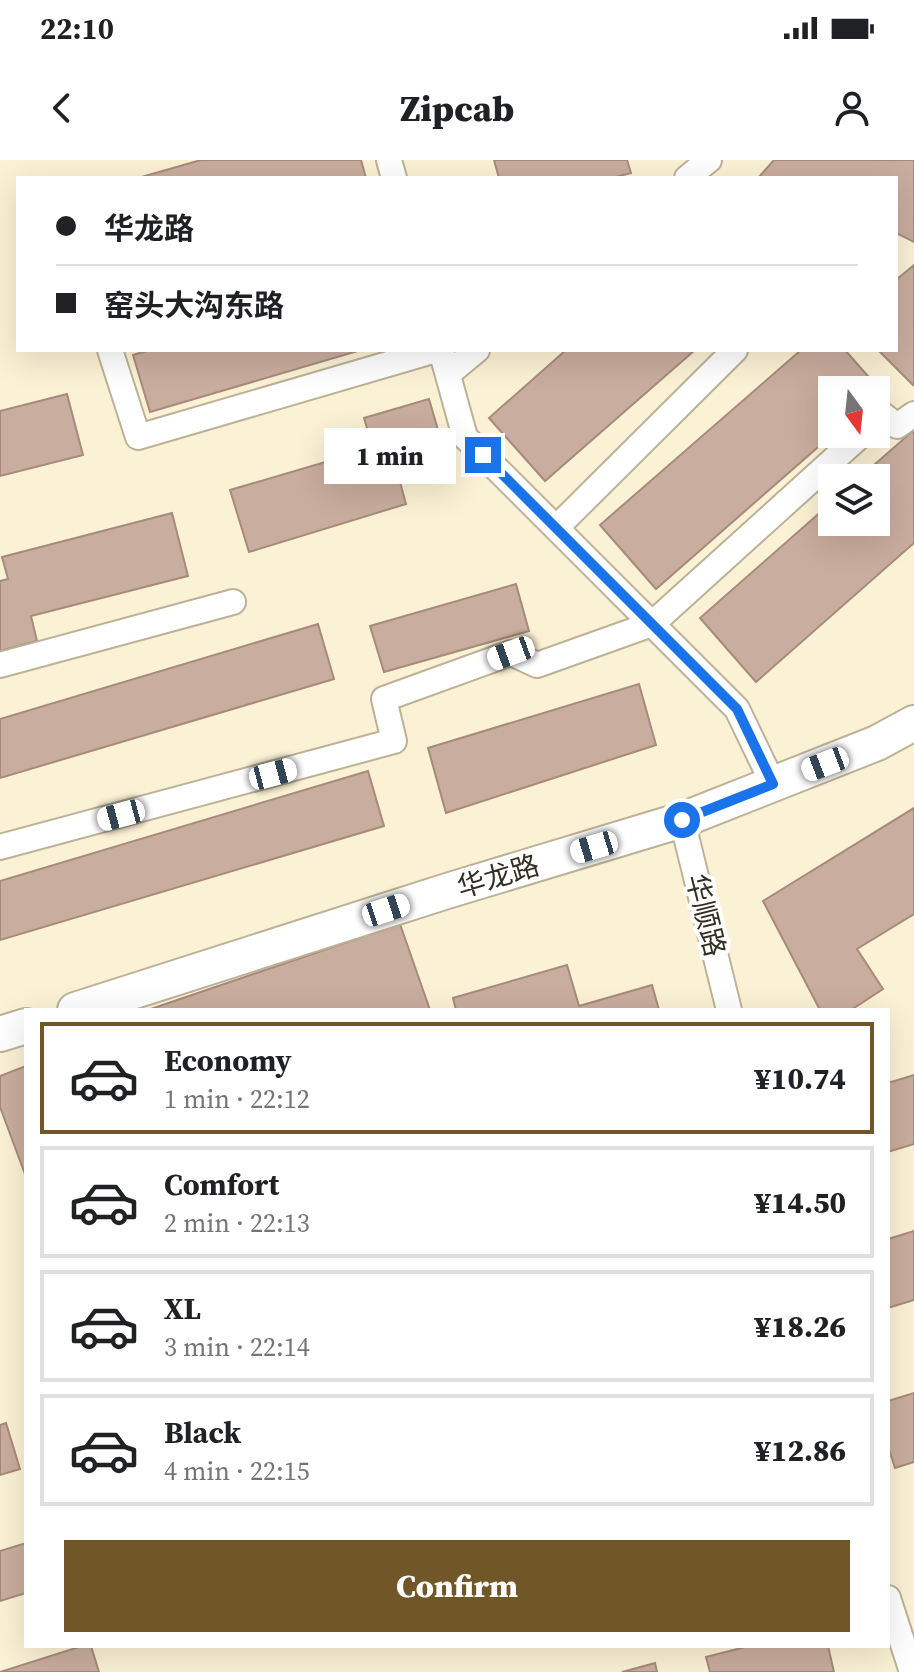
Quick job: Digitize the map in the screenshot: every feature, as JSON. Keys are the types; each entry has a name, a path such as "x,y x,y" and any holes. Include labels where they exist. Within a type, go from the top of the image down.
{"main road":[{"name":"华龙路","path":"81,1008 447,891 682,820 877,743 914,723"},
{"path":"0,1034 24,1027"}],"street":[{"path":"689,176 709,160"},
{"path":"111,352 138,437 432,352"},
{"path":"440,352 465,437 737,709 773,784"},
{"path":"448,374 475,352"},
{"path":"556,528 733,352"},
{"path":"890,420 897,426 914,414"},
{"path":"0,847 394,741 384,699 511,653 537,665 652,624 847,448"},
{"path":"0,665 233,602"},
{"name":"华顺路","path":"682,820 729,1008"},
{"path":"890,1604 912,1672"}],"building":[{"path":"201,160 361,160 365,176 145,176"},
{"path":"494,160 627,160 631,173 620,176 498,176"},
{"path":"774,160 914,160 914,242 898,234 898,176 760,176"},
{"path":"914,265 913,385 880,352 898,352 898,278"},
{"path":"143,352 354,352 150,412 133,355"},
{"path":"564,352 693,352 545,481 489,418"},
{"path":"799,352 847,352 868,376 818,376 818,447 656,589 600,525"},
{"path":"67,394 83,455 0,476 0,411"},
{"path":"429,399 441,440 408,450 416,477 400,482 406,504 249,552 230,490 373,448 364,418"},
{"path":"914,430 914,543 756,682 700,618 818,514 818,536 890,536 890,464 875,464"},
{"path":"172,513 188,576 31,616 37,641 0,651 0,581 8,579 2,557"},
{"path":"516,584 529,631 384,672 370,626"},
{"path":"318,624 334,679 0,778 0,719"},
{"path":"639,684 656,745 446,813 428,748"},
{"path":"368,771 384,826 0,940 0,881"},
{"path":"914,808 914,914 857,949 883,989 854,1008 819,1008 763,901"},
{"path":"400,924 429,1008 154,1008"},
{"path":"567,965 579,1006 652,985 658,1008 456,1008 453,998"},
{"path":"24,1067 24,1172 0,1107 0,1076"},
{"path":"914,1075 914,1144 890,1151 890,1082"},
{"path":"914,1231 914,1300 890,1307 890,1238"},
{"path":"914,1393 914,1462 895,1468 890,1452 890,1400"},
{"path":"6,1423 20,1469 0,1475 0,1425"},
{"path":"24,1544 24,1594 0,1601 0,1551"},
{"path":"76,1648 92,1648 99,1672 0,1672"},
{"path":"741,1648 828,1648 834,1672 710,1672 706,1657"},
{"path":"655,1663 657,1672 622,1672"}],"route":[{"path":"483,455 737,709 773,784 682,820"}]}
